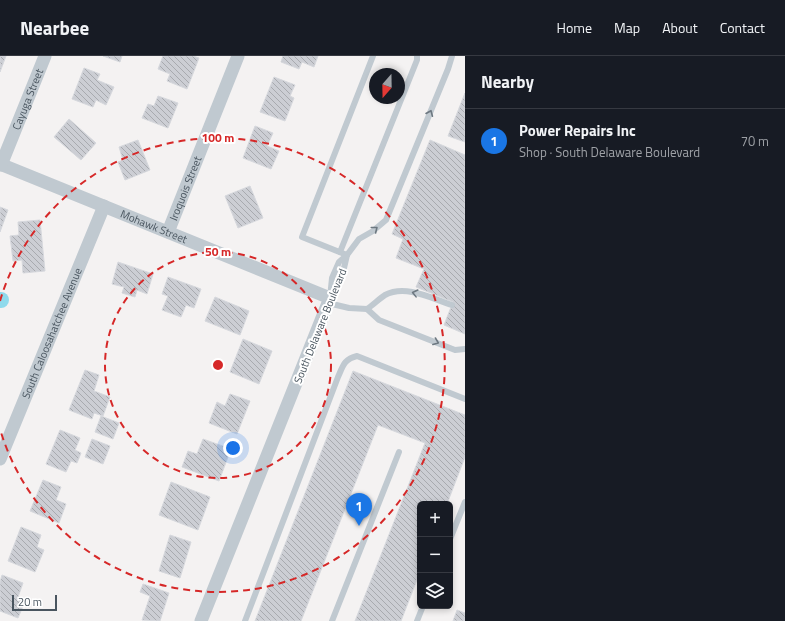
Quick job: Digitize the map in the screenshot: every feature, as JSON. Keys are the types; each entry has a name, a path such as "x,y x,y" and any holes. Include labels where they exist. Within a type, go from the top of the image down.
{"street":[{"name":"Cayuga Street","path":"1,165 45,56"},
{"name":"Iroquois Street","path":"168,232 238,56"},
{"name":"Mohawk Street","path":"1,165 168,232 329,300"},
{"name":"South Caloosahatchee Avenue","path":"0,459 5,434 104,206"},
{"name":"South Delaware Boulevard","path":"201,621 329,300"}],"lane":[{"name":"South Delaware Boulevard","path":"347,255 302,237 373,56"},
{"path":"340,252 417,60 417,56"},
{"path":"452,56 386,220 359,240 347,255 339,262 332,278 329,300 349,308 368,309 386,295 400,292 412,292 452,305"},
{"path":"368,309 379,320 455,350 465,349"},
{"path":"245,621 344,364 350,358 357,356 465,398"},
{"path":"332,621 399,452"},
{"path":"451,537 465,502"},
{"path":"417,621 422,609"}],"building":[{"path":"0,56 6,56 0,72"},
{"path":"103,56 122,56 120,62"},
{"path":"163,56 193,56 199,58 187,89 167,81 170,74 158,69"},
{"path":"283,56 318,56 314,67 302,62 299,69 281,62"},
{"path":"84,68 100,74 97,80 114,87 106,105 96,100 93,107 72,99"},
{"path":"274,77 295,85 290,96 294,98 285,121 260,112"},
{"path":"465,93 465,142 448,136"},
{"path":"158,96 178,103 168,128 142,118 148,104 154,106"},
{"path":"69,119 96,143 81,160 54,137"},
{"path":"255,126 273,133 267,146 279,151 271,169 243,158"},
{"path":"138,140 150,170 125,180 118,162 123,160 119,147"},
{"path":"430,140 465,155 465,334 444,325 453,302 416,287 424,269 396,258 403,239 392,234"},
{"path":"250,186 263,218 238,228 225,196"},
{"path":"0,207 8,210 0,232"},
{"path":"40,220 45,271 23,273 22,260 13,261 10,236 19,235 18,222"},
{"path":"118,262 153,274 147,294 137,290 135,297 122,293 124,287 112,284"},
{"path":"168,277 201,289 194,308 186,305 181,317 162,310 168,296 162,294"},
{"path":"215,297 249,311 240,335 205,321"},
{"path":"243,339 272,351 259,384 230,372"},
{"path":"85,370 99,375 94,391 110,397 103,416 94,413 92,419 69,410"},
{"path":"353,371 465,415 465,457 448,501 417,501 417,580 401,621 355,621 425,443 378,425 301,621 255,621"},
{"path":"230,394 250,401 237,434 209,423 217,402 225,406"},
{"path":"101,416 119,423 113,439 95,432"},
{"path":"60,430 80,438 75,450 81,453 77,463 71,461 66,472 46,464"},
{"path":"92,439 110,446 103,464 85,457"},
{"path":"203,439 231,449 219,481 182,467 188,451 197,454"},
{"path":"43,480 61,487 56,500 66,504 59,523 30,511"},
{"path":"171,482 210,497 198,530 159,515"},
{"path":"21,527 41,535 37,547 44,550 35,572 8,561"},
{"path":"170,535 191,542 180,578 159,571"},
{"path":"2,575 23,583 18,597 26,599 18,618 0,611 0,582"},
{"path":"143,584 169,593 160,621 142,620 150,596 140,592"},
{"path":"457,610 465,613 465,621 453,621"}],"place":[{"name":"Power Repairs Inc","path":"359,526"}]}
